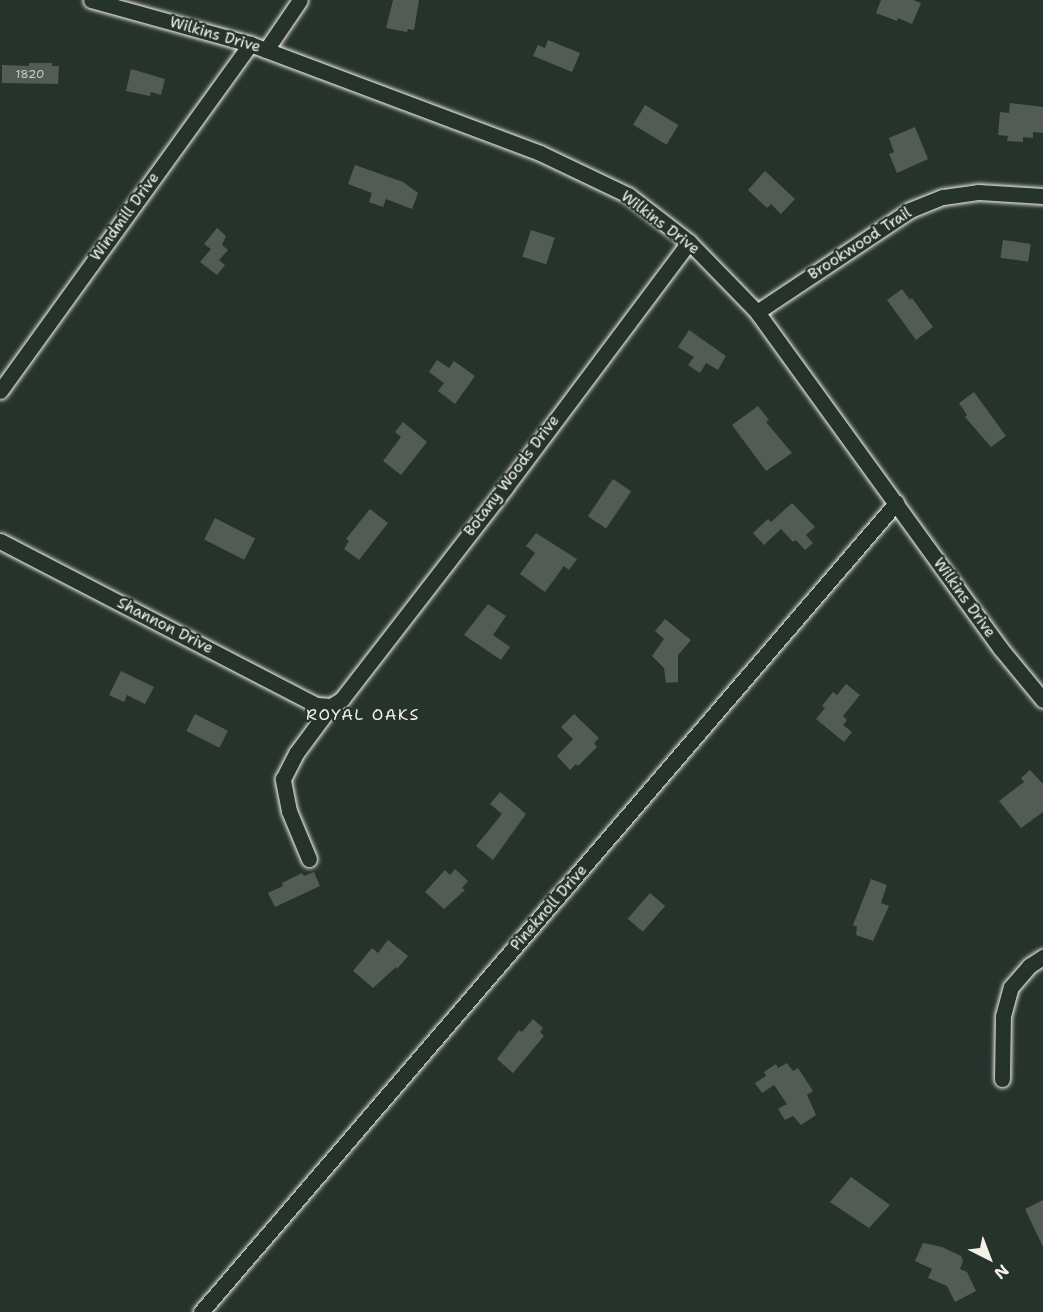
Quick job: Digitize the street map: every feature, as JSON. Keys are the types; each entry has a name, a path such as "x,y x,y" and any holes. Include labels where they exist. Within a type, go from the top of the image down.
{"street":[{"name":"Wilkins Drive","path":"91,0 250,44 540,153 628,195 689,242 757,312 1001,649 1043,700"},
{"path":"266,50 300,0"},
{"name":"Windmill Drive","path":"0,391 250,44"},
{"name":"Brookwood Trail","path":"757,312 910,210 943,197 978,192 1043,196"},
{"name":"Botany Woods Drive","path":"309,859 289,811 283,779 297,752 332,706 342,699 505,488 689,242"},
{"name":"Pineknoll Drive","path":"201,1312 896,503"},
{"name":"Shannon Drive","path":"0,541 317,705 332,706"},
{"path":"1002,1079 1000,1052 1003,1016 1011,987 1029,966 1043,957"}],"building":[{"path":"393,0 419,0 414,30 408,29 407,32 386,28"},
{"path":"881,0 913,0 921,3 912,24 876,13"},
{"path":"548,40 580,53 572,72 533,56 538,45 545,48"},
{"path":"29,63 52,63 52,66 59,66 58,84 2,83 2,65 29,66"},
{"path":"131,69 165,79 161,95 151,92 150,96 126,91"},
{"path":"1010,103 1043,107 1043,133 1033,132 1033,138 1023,137 1023,142 1007,141 1008,136 998,135 1000,112 1009,113"},
{"path":"645,105 678,125 667,145 633,125"},
{"path":"915,127 928,159 897,173 889,154 894,152 889,138"},
{"path":"355,165 403,182 418,193 412,209 386,199 383,207 369,202 372,193 348,184"},
{"path":"765,171 795,199 781,214 771,204 767,208 748,190"},
{"path":"217,228 226,236 222,245 228,250 219,260 225,265 217,275 200,262 211,249 204,244"},
{"path":"531,230 555,238 546,264 522,257"},
{"path":"1003,240 1031,244 1028,262 1000,258"},
{"path":"902,289 910,300 912,298 933,327 916,340 887,300"},
{"path":"689,330 726,356 718,370 706,363 700,373 688,365 694,357 678,347"},
{"path":"437,360 449,368 454,361 475,376 455,404 438,391 444,383 429,372"},
{"path":"974,392 1006,436 991,447 965,417 967,415 959,403"},
{"path":"758,406 769,420 766,422 792,453 766,471 732,425"},
{"path":"403,422 427,442 401,475 383,461 401,437 395,432"},
{"path":"613,479 631,491 606,529 588,516"},
{"path":"792,503 815,527 806,535 813,543 805,550 796,540 793,542 781,529 764,545 753,533 768,519 771,522"},
{"path":"370,509 388,523 359,560 344,549 349,541 346,539"},
{"path":"215,518 255,538 244,560 204,539"},
{"path":"536,533 577,559 569,570 564,566 545,592 520,574 535,553 526,546"},
{"path":"488,604 506,616 493,635 510,647 501,660 464,635"},
{"path":"665,619 691,640 678,655 678,682 666,683 664,668 652,656 664,639 655,631"},
{"path":"121,671 154,687 145,704 127,695 124,702 109,695"},
{"path":"846,684 860,695 843,716 847,720 843,725 852,732 844,742 816,719 825,708 822,706 833,692 837,695"},
{"path":"195,714 228,731 219,748 186,731"},
{"path":"574,714 599,738 594,743 597,747 578,766 576,764 570,770 557,756 573,739 561,727"},
{"path":"1030,770 1043,784 1043,812 1021,828 999,801 1024,782 1021,778"},
{"path":"500,792 526,814 493,860 476,846 502,814 490,804"},
{"path":"455,869 468,881 462,888 465,890 444,909 425,892 445,870 450,875"},
{"path":"314,872 320,886 275,907 268,893 302,873 304,876"},
{"path":"871,879 887,885 881,903 889,906 873,941 856,935 857,927 853,925"},
{"path":"650,893 665,906 643,932 628,919"},
{"path":"388,940 408,956 397,969 396,967 373,988 353,971 372,948 378,953"},
{"path":"533,1019 543,1028 540,1032 544,1036 513,1073 497,1059 519,1030 522,1032"},
{"path":"787,1063 793,1071 798,1068 813,1091 807,1095 816,1115 801,1125 793,1116 785,1120 778,1109 787,1104 774,1085 762,1093 755,1083 766,1076 764,1072 776,1064 778,1068"},
{"path":"851,1177 890,1205 869,1228 830,1202"},
{"path":"1043,1200 1043,1247 1025,1209"},
{"path":"923,1243 942,1247 961,1256 963,1261 960,1269 967,1272 976,1291 955,1302 947,1286 928,1278 932,1269 915,1261"}],"district":[{"name":"ROYAL OAKS","path":"363,715"}]}
